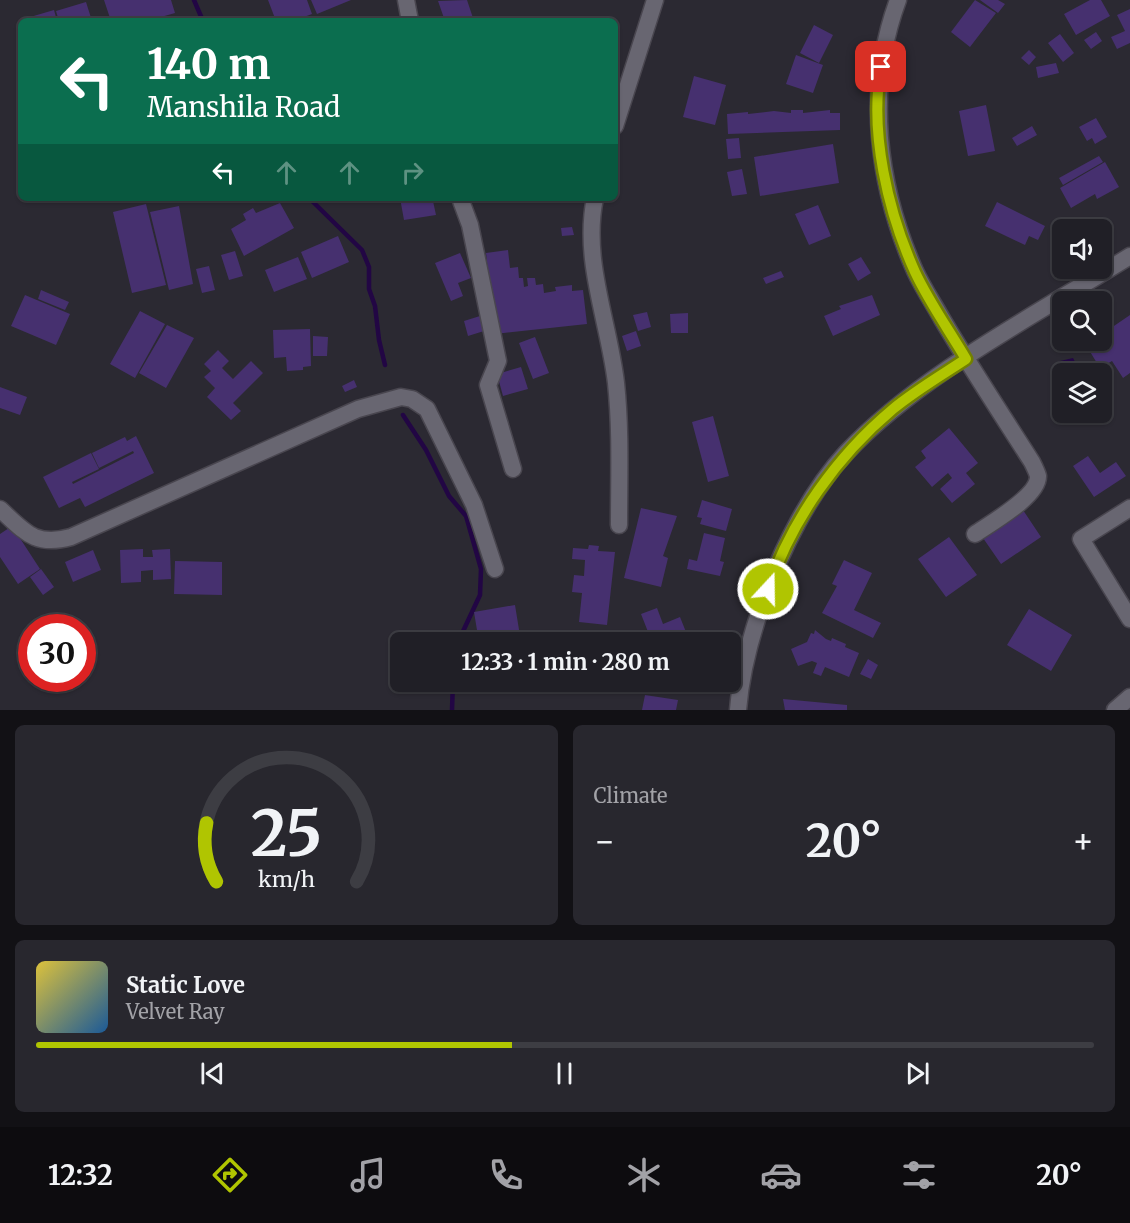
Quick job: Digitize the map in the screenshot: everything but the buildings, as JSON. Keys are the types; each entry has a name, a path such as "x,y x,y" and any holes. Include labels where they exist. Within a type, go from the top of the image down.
{"street":[{"path":"406,0 409,18"},
{"path":"618,117 655,0"},
{"path":"898,0 887,29 877,86 880,147 894,213 915,272 966,359 1032,462 1038,476 1034,489 1022,501 975,534"},
{"path":"461,201 470,225 498,361 488,385 513,469"},
{"path":"594,201 591,216 594,266 616,382 619,525"},
{"path":"738,710 752,634 776,566 804,512 845,454 894,408 966,359 1130,256"},
{"path":"0,509 39,540 55,542 71,537 358,409 401,397 412,399 427,409 474,505 495,569"},
{"path":"1130,508 1081,539 1130,619"},
{"path":"1115,710 1130,697"}],"shaded area":[{"path":"1073,358 1076,363 1058,363"}],"waterway":[{"path":"194,0 202,18"},
{"path":"312,201 362,250 369,267 369,289 375,306 385,365"},
{"path":"403,415 426,450 449,496 466,516 481,569 480,595 463,632"},
{"path":"452,710 453,692"}],"route":[{"path":"768,589 776,566 804,512 845,454 894,408 966,359 915,272 894,213 880,147 877,86 881,67"}]}
